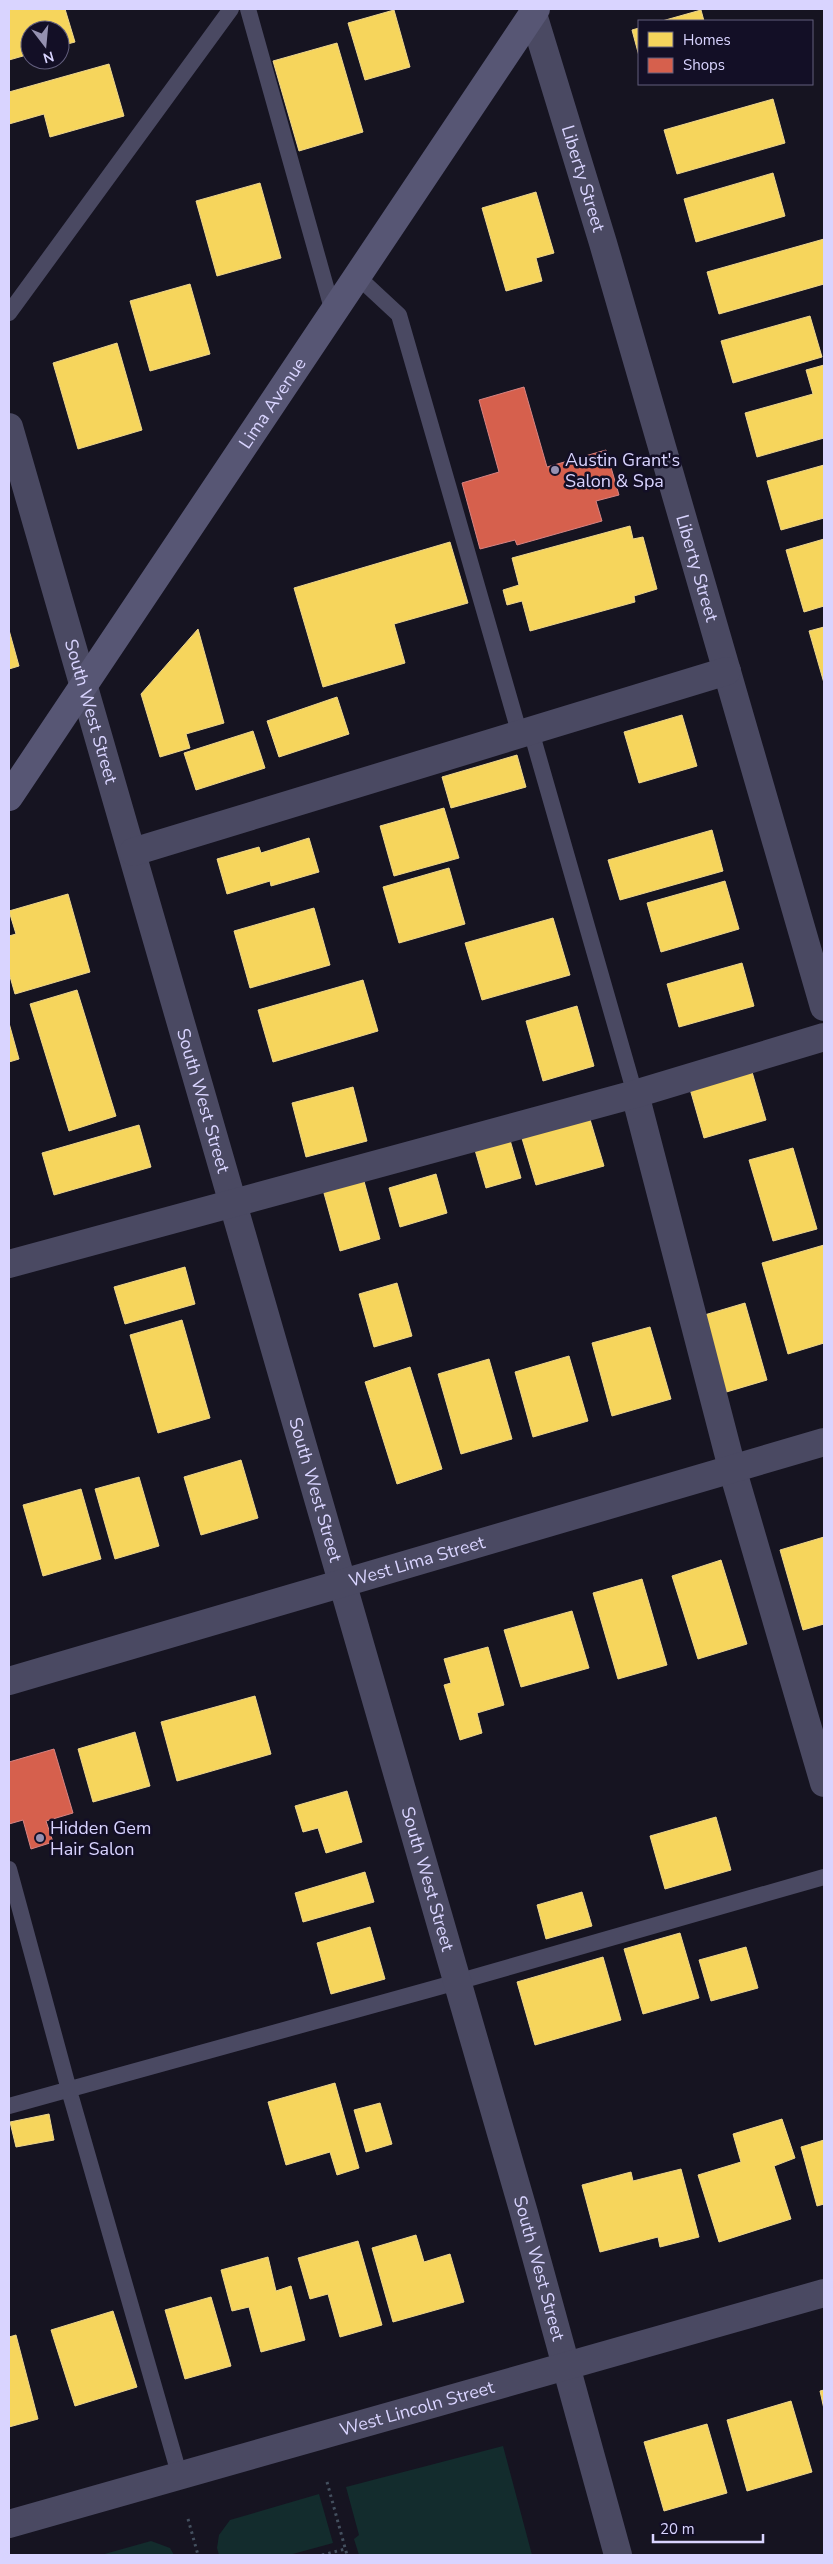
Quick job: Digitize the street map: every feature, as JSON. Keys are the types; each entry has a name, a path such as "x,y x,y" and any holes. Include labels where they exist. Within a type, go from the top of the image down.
{"main road":[{"name":"Lima Avenue","path":"9,797 535,11"}],"street":[{"name":"Liberty Street","path":"535,11 604,243 824,1007"},
{"name":"South West Street","path":"9,427 456,1982 618,2555"},
{"path":"132,852 727,671"},
{"path":"9,1264 635,1094 824,1037"},
{"path":"635,1094 732,1468 824,1783"},
{"name":"West Lima Street","path":"9,1681 824,1442"},
{"name":"West Lincoln Street","path":"9,2524 824,2293"}],"lane":[{"path":"9,313 231,9"},
{"path":"248,9 333,312"},
{"path":"357,276 399,315 635,1094"},
{"path":"9,1869 69,2090 180,2477"},
{"path":"9,2106 456,1982 824,1877"}],"path":[{"path":"326,2482 347,2555"},
{"path":"188,2519 198,2555"},
{"path":"322,2555 345,2549"}],"green space":[{"path":"503,2446 532,2555 359,2555 354,2539 359,2535 346,2487"},
{"path":"319,2494 333,2543 289,2555 219,2555 217,2548 219,2535 230,2520"},
{"path":"151,2541 170,2548 174,2555 101,2555"}],"building: Homes":[{"path":"9,9 65,9 68,20 20,20 20,57 9,60"},
{"path":"394,10 410,67 365,80 348,23"},
{"path":"701,10 704,20 666,20"},
{"path":"70,26 75,42 70,43"},
{"path":"638,28 638,52 632,30"},
{"path":"337,43 363,132 299,151 273,61"},
{"path":"109,64 124,116 50,137 44,114 9,124 9,92"},
{"path":"773,99 785,143 677,174 664,130"},
{"path":"773,173 785,216 696,242 684,199"},
{"path":"260,183 281,258 217,276 196,201"},
{"path":"536,192 554,253 536,258 542,281 506,291 482,208"},
{"path":"824,239 824,284 719,314 707,272"},
{"path":"190,284 210,354 150,371 130,301"},
{"path":"810,316 822,357 733,383 721,341"},
{"path":"117,343 142,430 78,449 53,363"},
{"path":"824,365 824,438 757,457 745,413 813,394 806,370"},
{"path":"824,465 824,518 781,530 767,481"},
{"path":"630,526 633,539 643,537 657,589 634,596 635,602 530,631 522,601 507,605 503,590 519,585 512,558"},
{"path":"824,539 824,606 804,612 786,550"},
{"path":"450,542 468,603 394,624 405,663 323,687 294,588"},
{"path":"824,627 824,683 809,631"},
{"path":"198,629 224,723 186,734 190,748 160,757 141,694"},
{"path":"9,630 19,666 9,669"},
{"path":"337,697 349,734 279,757 267,721"},
{"path":"682,715 697,766 639,783 624,732"},
{"path":"253,731 265,768 196,790 184,753"},
{"path":"517,755 526,787 451,808 442,777"},
{"path":"444,808 459,858 394,876 380,826"},
{"path":"712,830 723,871 620,900 608,860"},
{"path":"309,838 319,872 271,886 270,881 227,894 217,859 259,847 261,853"},
{"path":"449,868 465,924 399,943 383,887"},
{"path":"725,881 739,929 661,952 647,903"},
{"path":"68,894 90,972 15,994 9,973 9,936 16,934 9,911"},
{"path":"314,908 330,965 250,988 234,931"},
{"path":"553,918 570,975 482,1000 465,943"},
{"path":"742,963 754,1006 679,1027 667,984"},
{"path":"363,980 378,1031 273,1062 258,1010"},
{"path":"77,990 116,1116 69,1131 30,1004"},
{"path":"577,1006 594,1066 543,1081 526,1021"},
{"path":"9,1023 19,1059 9,1062"},
{"path":"750,1065 766,1120 704,1138 688,1082"},
{"path":"353,1087 367,1141 306,1157 292,1103"},
{"path":"589,1116 604,1166 536,1185 521,1135"},
{"path":"139,1125 151,1167 54,1195 42,1153"},
{"path":"510,1140 521,1178 486,1188 475,1150"},
{"path":"793,1148 817,1229 773,1241 749,1160"},
{"path":"362,1174 380,1239 340,1251 322,1186"},
{"path":"436,1174 447,1213 400,1227 389,1188"},
{"path":"824,1245 824,1343 788,1354 762,1263"},
{"path":"185,1267 195,1304 125,1324 114,1287"},
{"path":"397,1283 412,1336 374,1347 359,1294"},
{"path":"745,1303 767,1380 723,1393 701,1316"},
{"path":"182,1320 210,1418 158,1433 130,1335"},
{"path":"650,1327 671,1399 612,1416 592,1343"},
{"path":"569,1356 588,1421 533,1437 515,1372"},
{"path":"489,1359 512,1439 461,1454 438,1374"},
{"path":"410,1367 442,1469 397,1484 365,1382"},
{"path":"241,1460 258,1518 201,1535 184,1477"},
{"path":"139,1477 159,1546 115,1559 95,1489"},
{"path":"81,1489 101,1559 43,1576 23,1505"},
{"path":"824,1537 824,1624 803,1630 780,1550"},
{"path":"721,1560 747,1644 698,1659 672,1576"},
{"path":"642,1579 667,1665 618,1679 593,1593"},
{"path":"572,1611 589,1668 521,1687 504,1630"},
{"path":"488,1647 504,1705 477,1713 482,1733 460,1740 444,1685 451,1683 444,1659"},
{"path":"255,1696 271,1754 177,1781 161,1722"},
{"path":"135,1732 150,1786 93,1802 78,1749"},
{"path":"347,1791 362,1842 326,1853 318,1828 303,1832 295,1806"},
{"path":"716,1817 731,1870 665,1889 650,1836"},
{"path":"365,1872 374,1902 303,1922 295,1893"},
{"path":"582,1892 592,1926 546,1939 537,1905"},
{"path":"370,1927 385,1979 331,1994 317,1943"},
{"path":"680,1933 699,1998 643,2014 624,1949"},
{"path":"746,1947 758,1988 711,2001 699,1960"},
{"path":"603,1957 621,2020 535,2045 517,1982"},
{"path":"335,2083 359,2168 337,2175 330,2152 286,2165 268,2102"},
{"path":"380,2103 392,2144 366,2152 354,2110"},
{"path":"49,2114 54,2140 16,2147 10,2122"},
{"path":"782,2119 795,2158 774,2166 791,2219 719,2242 698,2175 741,2162 733,2134"},
{"path":"824,2140 824,2204 817,2206 801,2147"},
{"path":"681,2169 699,2237 660,2247 658,2237 600,2252 582,2185 631,2172 633,2181"},
{"path":"416,2235 424,2262 450,2254 464,2302 393,2322 372,2248"},
{"path":"358,2241 382,2325 340,2337 328,2294 310,2299 298,2258"},
{"path":"268,2257 276,2291 291,2286 305,2340 261,2352 249,2307 232,2311 221,2270"},
{"path":"211,2297 231,2366 185,2379 165,2310"},
{"path":"113,2311 137,2387 75,2406 51,2330"},
{"path":"16,2335 38,2419 9,2427 9,2337"},
{"path":"824,2390 824,2409 820,2391"},
{"path":"791,2401 812,2472 747,2491 727,2420"},
{"path":"707,2424 727,2493 664,2511 644,2442"}],"building: Shops":[{"name":"Austin Grant's Salon & Spa","path":"524,387 547,467 606,450 619,495 596,501 602,521 517,545 515,540 480,549 462,483 499,472 479,400"},
{"path":"54,1749 73,1813 46,1821 53,1842 31,1849 23,1820 9,1824 9,1762"}],"place":[{"name":"Austin Grant's Salon & Spa","path":"555,470"},
{"name":"Hidden Gem Hair Salon","path":"40,1838"}]}
